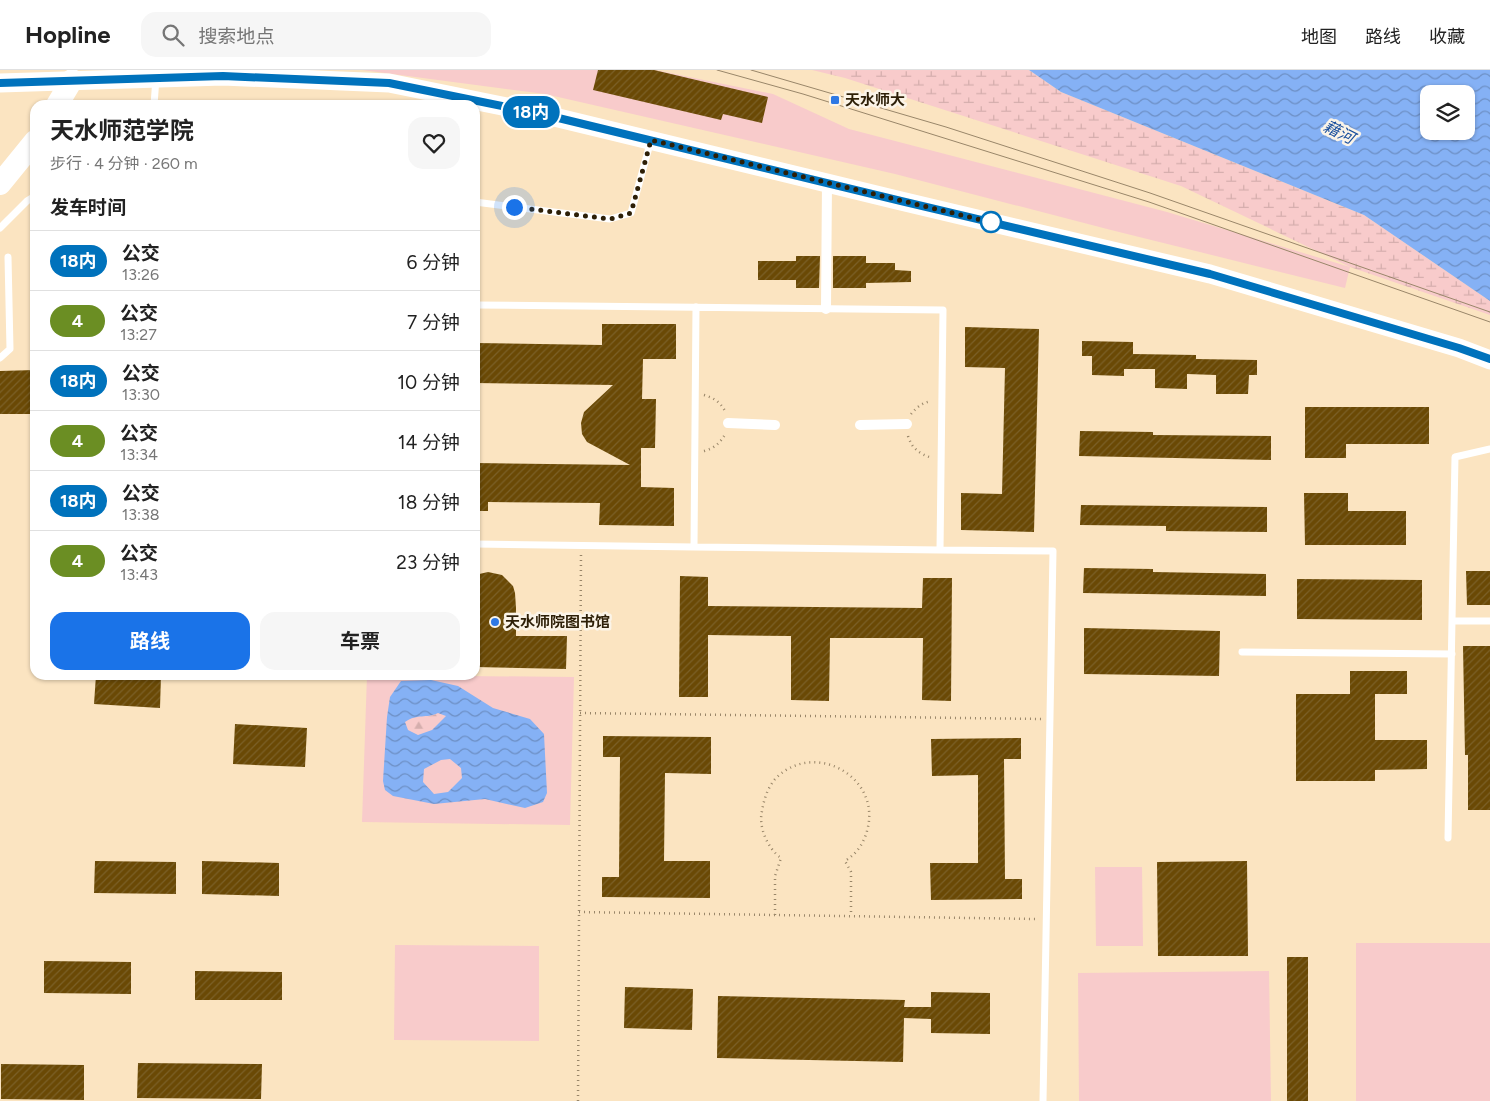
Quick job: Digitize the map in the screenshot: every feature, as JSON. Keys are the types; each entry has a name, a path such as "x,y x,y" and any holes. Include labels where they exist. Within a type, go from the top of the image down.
{"highway":[{"path":"61,100 72,80"},
{"path":"0,184 30,147"}],"main road":[{"path":"0,83 223,76 389,83 472,100"},
{"path":"480,102 546,115 1210,274 1459,348 1490,360"}],"street":[{"path":"826,309 827,182"},
{"path":"728,424 774,425"},
{"path":"860,425 907,424"}],"lane":[{"path":"154,100 156,78"},
{"path":"480,203 610,219 631,213 651,140"},
{"path":"0,228 30,199"},
{"path":"0,358 10,349 8,257"},
{"path":"480,304 943,310 940,550"},
{"path":"694,547 696,307"},
{"path":"1448,838 1455,457 1490,449"},
{"path":"480,544 1053,551 1043,1101"},
{"path":"1452,621 1490,621"},
{"path":"1242,652 1452,654"}],"path":[{"path":"942,401 933,400 916,408 910,415 907,424 907,434 916,450 932,458 942,458"},
{"path":"578,1101 581,545"},
{"path":"580,713 1050,719"},
{"path":"775,915 775,876 781,858 776,854 764,836 761,815 765,794 778,777 796,766 816,762 838,766 855,779 866,797 870,818 865,838 853,856 845,860 851,872 851,916"},
{"path":"579,912 1047,919"}],"green space":[{"path":"362,70 655,70 773,94 849,129 1167,212 1350,267 1345,288 895,174 545,94"},
{"path":"812,70 1029,70 1061,92 1364,215 1490,301 1490,315 1350,267 1181,186 845,78"},
{"path":"480,676 574,677 570,825 362,822 367,680 480,680"},
{"path":"438,713 446,716 432,730 418,735 408,731 405,722 410,719"},
{"path":"1095,867 1142,867 1143,946 1096,946"},
{"path":"1356,943 1490,943 1490,1101 1356,1101"},
{"path":"395,945 539,946 539,1041 394,1040"},
{"path":"1269,971 1271,1101 1079,1101 1078,973"}],"water":[{"name":"藉河","path":"1029,70 1490,70 1490,301 1364,215 1061,92"},
{"path":"431,680 458,686 493,708 530,719 544,734 547,793 543,802 525,808 485,799 434,804 393,796 385,790 383,781 387,717 390,697 401,681","holes":["438,713 446,716 432,730 418,735 408,730 405,722 410,719","450,759 461,768 462,778 448,792 434,794 423,782 424,769 441,760"]}],"building":[{"path":"598,70 654,70 768,97 762,123 723,114 721,120 593,90"},
{"path":"796,256 820,256 819,288 796,288 796,280 758,280 758,261 796,261"},
{"path":"833,256 866,256 866,263 895,263 895,270 911,271 911,282 866,283 866,288 833,288"},
{"path":"602,324 676,324 676,359 643,359 642,399 656,399 655,448 641,448 641,487 674,488 674,526 599,525 600,503 488,502 488,511 480,511 480,463 630,465 587,442 582,434 581,423 584,412 613,385 480,383 480,343 602,345"},
{"path":"965,327 1039,329 1034,532 961,530 961,493 1002,494 1005,368 965,367"},
{"path":"1082,341 1133,342 1133,354 1196,355 1196,359 1257,360 1257,375 1249,375 1248,394 1216,394 1216,375 1187,374 1187,389 1155,388 1155,369 1124,369 1124,376 1092,375 1092,356 1082,356"},
{"path":"30,370 30,414 0,414 0,371"},
{"path":"1305,407 1429,407 1429,444 1346,444 1346,458 1305,458"},
{"path":"1080,431 1153,432 1153,435 1271,436 1271,460 1079,456"},
{"path":"1304,493 1348,493 1348,511 1406,511 1406,545 1305,545"},
{"path":"1081,505 1267,507 1267,532 1166,531 1166,526 1080,525"},
{"path":"1084,568 1153,569 1153,572 1266,574 1266,596 1083,593"},
{"path":"1466,571 1490,571 1490,605 1467,605"},
{"name":"天水师院图书馆","path":"488,572 502,575 513,586 516,608 516,636 567,636 566,669 480,667 480,574"},
{"path":"680,576 708,577 708,606 922,608 923,578 952,578 951,701 922,700 923,638 830,638 829,701 791,700 791,636 708,635 708,697 679,697"},
{"path":"1297,579 1422,580 1422,620 1297,619"},
{"path":"1084,628 1220,631 1219,676 1084,674"},
{"path":"1463,646 1490,646 1490,810 1468,810 1468,755 1465,755"},
{"path":"1350,671 1407,671 1407,694 1375,694 1375,740 1427,740 1427,769 1375,770 1375,781 1296,781 1296,694 1350,694"},
{"path":"96,680 161,680 160,708 94,704"},
{"path":"235,724 307,728 305,767 233,764"},
{"path":"603,736 711,737 711,774 665,773 664,861 710,861 710,898 602,897 602,877 619,877 620,757 603,757"},
{"path":"1021,738 1021,759 1004,759 1005,879 1022,879 1022,899 931,900 930,863 978,863 978,775 932,776 931,739"},
{"path":"95,861 176,862 176,894 94,893"},
{"path":"202,861 279,863 279,896 202,894"},
{"path":"1247,861 1248,956 1158,956 1157,862"},
{"path":"1287,957 1308,957 1308,1101 1287,1101"},
{"path":"44,961 131,962 131,994 44,993"},
{"path":"195,971 282,972 282,1000 195,1000"},
{"path":"625,987 693,989 692,1030 624,1028"},
{"path":"931,992 990,993 990,1034 931,1033 931,1019 904,1018 903,1062 717,1058 718,996 905,1000 904,1007 931,1007"},
{"path":"138,1063 262,1064 261,1099 137,1098"},
{"path":"1,1064 84,1065 84,1100 1,1099"}],"tram line":[{"path":"717,70 803,94 1149,202 1490,322"},
{"path":"751,70 946,127 1150,193 1490,312"}],"bus line":[{"name":"18内","path":"0,83 223,76 389,83 472,100"},
{"name":"18内","path":"480,102 546,115 1210,274 1459,348 1490,359"}],"place":[{"name":"天水师大","path":"835,100"},
{"name":"天水师院图书馆","path":"495,622"}],"route":[{"path":"514,207 610,219 631,213 651,140 998,224 991,222"}]}
